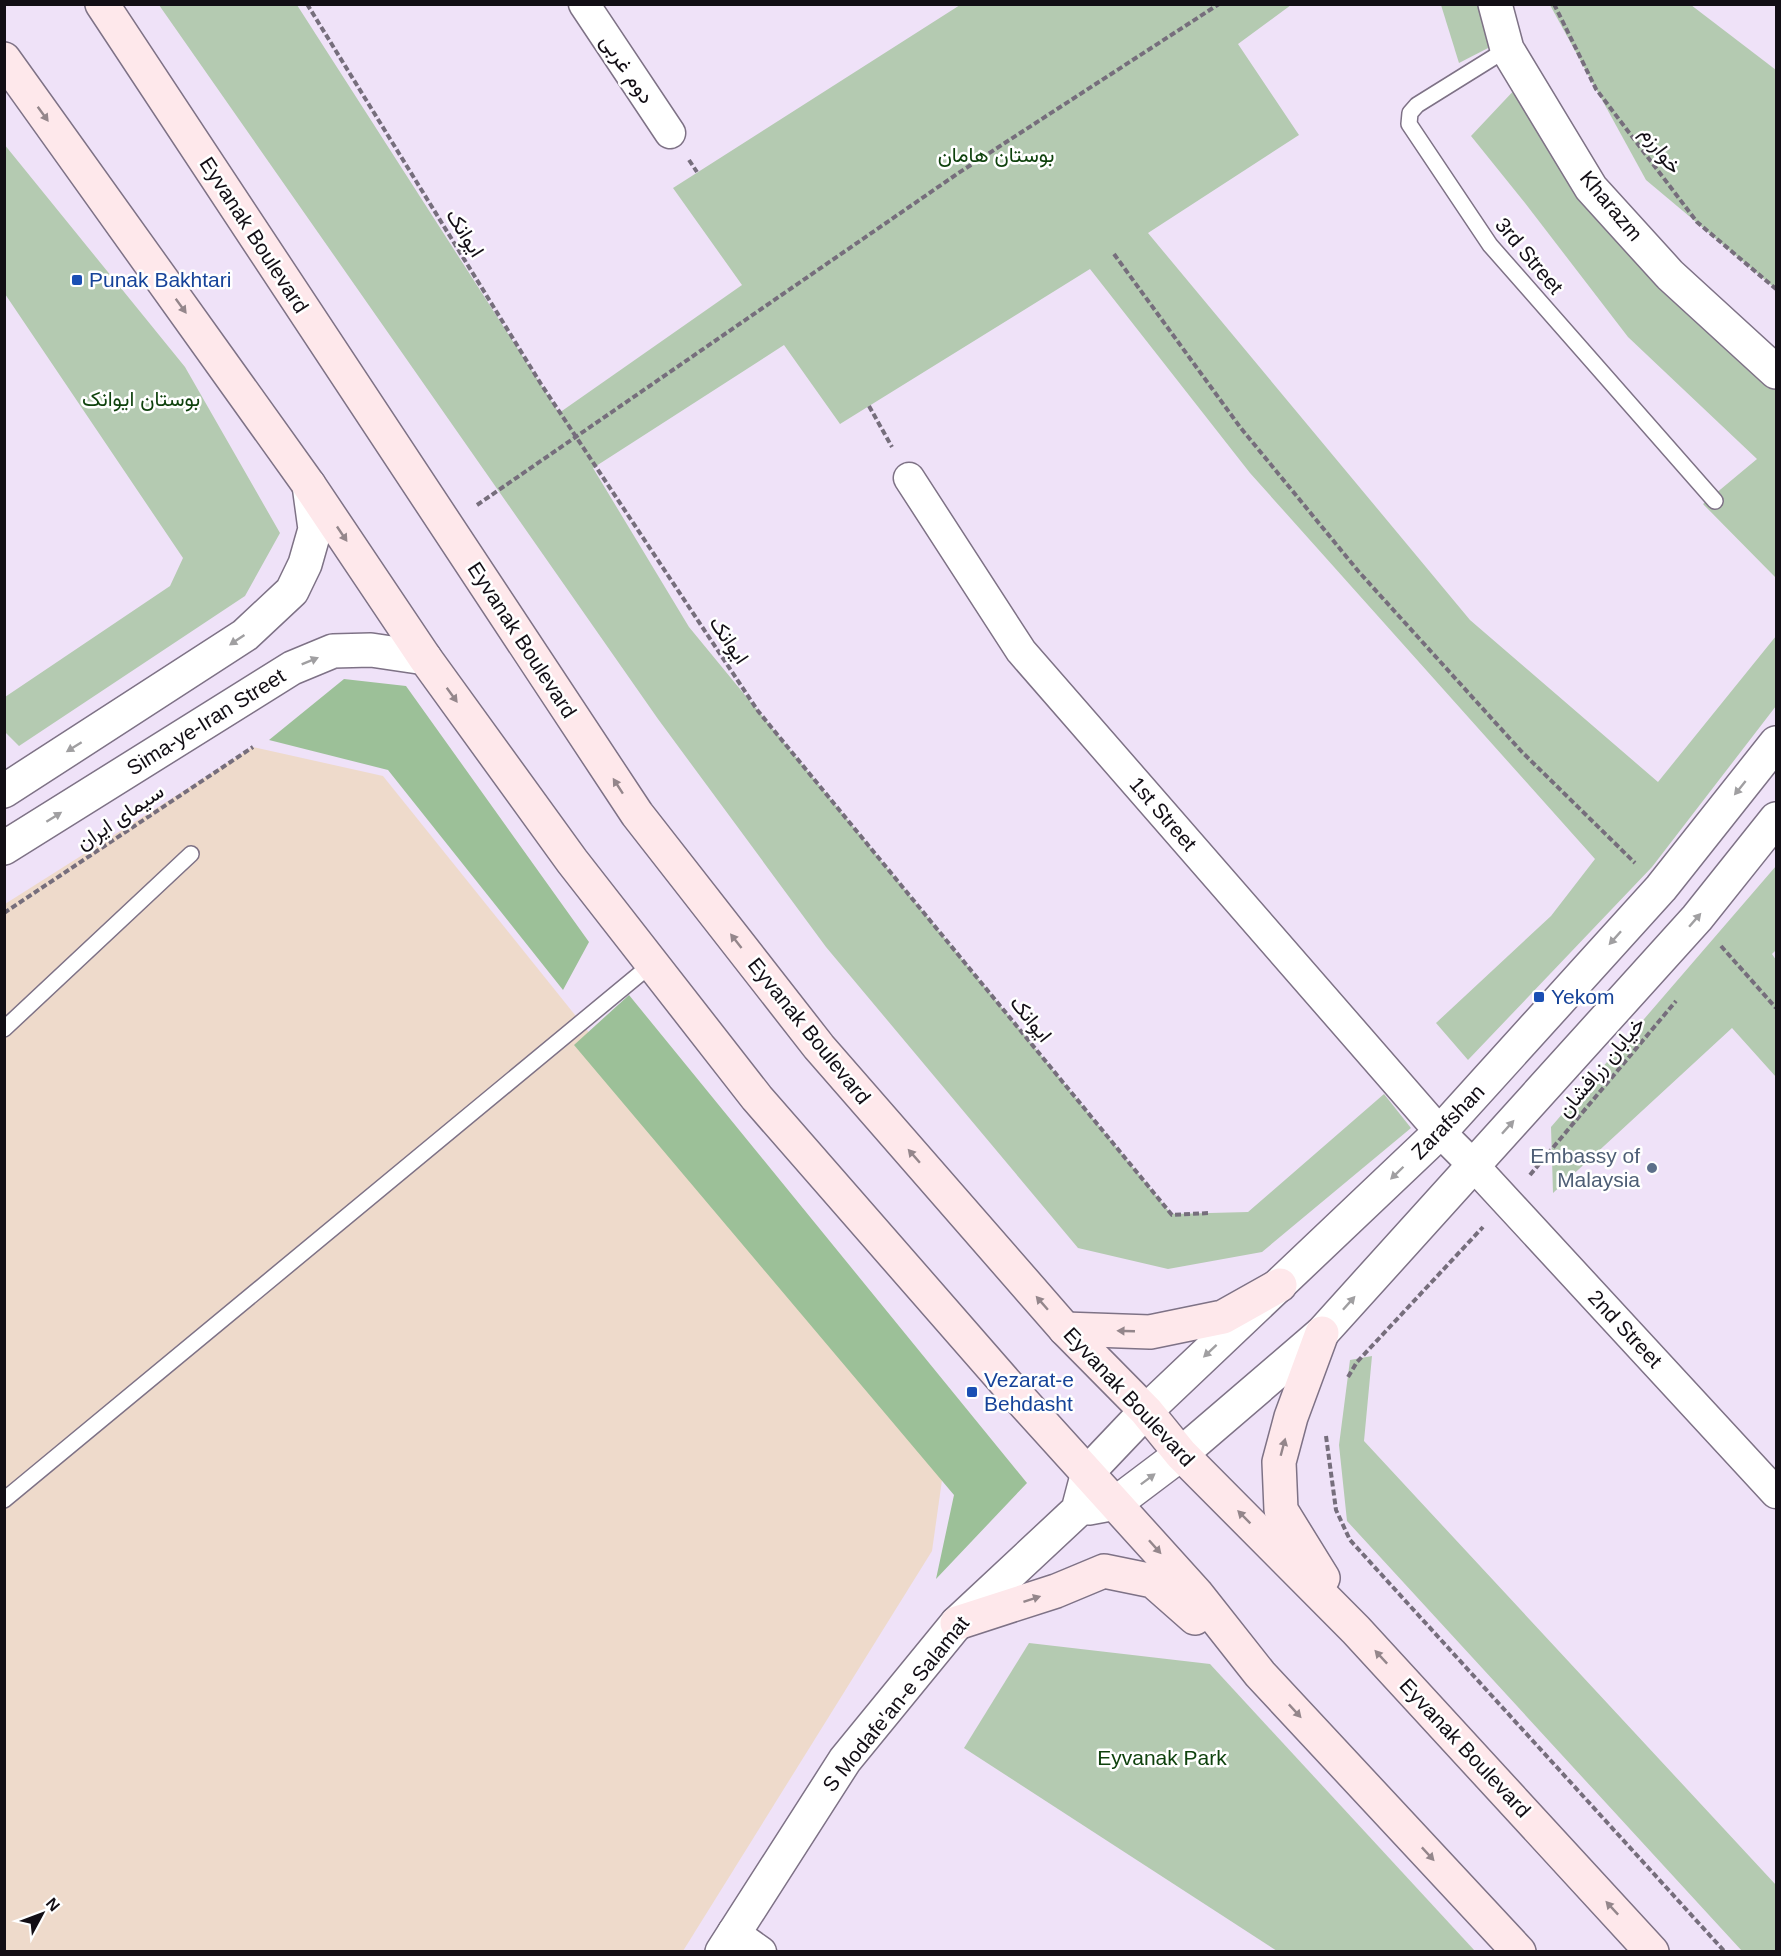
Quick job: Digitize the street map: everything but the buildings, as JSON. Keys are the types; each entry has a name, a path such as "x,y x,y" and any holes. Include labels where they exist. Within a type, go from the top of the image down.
{"main road":[{"name":"Eyvanak Boulevard","path":"102,4 637,814 819,1047 1065,1329 1146,1411 1181,1454 1356,1630 1652,1952"},
{"path":"6,62 309,485 425,658 572,861 757,1098 1001,1377 1196,1593 1260,1674 1519,1952"},
{"path":"1065,1329 1150,1332 1223,1317 1280,1286"},
{"path":"1322,1333 1291,1417 1279,1462 1281,1510 1356,1630"},
{"path":"957,1623 1056,1591 1104,1571 1153,1581 1260,1674"}],"street":[{"name":"دوم غربی","path":"584,4 670,133"},
{"name":"Kharazm","path":"1495,4 1507,49 1591,188 1670,275 1776,372"},
{"name":"1st Street","path":"909,478 1021,651 1440,1132 1474,1166"},
{"path":"4,791 245,636 292,591 305,564 315,529 309,485"},
{"name":"Sima-ye-Iran Street","path":"4,848 292,668 333,651 371,650 425,658"},
{"name":"Zarafshan","path":"1088,1472 1146,1411 1440,1132 1661,888 1776,742"},
{"path":"1088,1472 1078,1509 1116,1503 1181,1454 1322,1333 1697,918 1776,819"},
{"name":"2nd Street","path":"1474,1166 1776,1493"},
{"name":"S Modafe'an-e Salamat","path":"728,1942 846,1760 957,1623 1078,1509"},
{"path":"728,1942 761,1952"}],"lane":[{"name":"3rd Street","path":"1507,49 1417,105 1410,113 1409,124 1490,246 1715,501"},
{"path":"4,1029 191,854"},
{"path":"4,1500 653,963"}],"path":[{"name":"ایوانک","path":"307,4 541,384 758,711 1172,1215 1209,1213"},
{"path":"477,505 957,174 1219,4"},
{"name":"خوارزم","path":"1554,4 1596,89 1697,222 1776,289"},
{"path":"1114,254 1240,427 1359,572 1522,752 1661,888"},
{"path":"869,406 909,478"},
{"name":"سیمای ایران","path":"4,913 253,747"},
{"path":"1697,918 1776,1008"},
{"path":"1714,955 1729,938"},
{"name":"خیابان زرافشان","path":"1346,1380 1365,1353 1507,1202 1676,1000"},
{"path":"1325,1431 1336,1510 1350,1540 1725,1952"}],"shaded area":[{"path":"253,747 383,776 943,1473 932,1551 683,1951 5,1952 5,904"}],"green space":[{"name":"بوستان هامان","path":"159,5 297,5 559,413 742,285 673,188 960,5 1291,5 1238,44 1299,135 1148,233 1470,620 1658,782 1776,636 1776,706 1652,867 1468,1060 1436,1023 1551,916 1595,859 1250,473 1090,269 840,424 784,345 593,468 689,627 1171,1214 1248,1212 1384,1094 1411,1128 1262,1252 1168,1269 1078,1248 826,947 658,719"},
{"path":"1441,5 1484,5 1492,46 1459,63"},
{"path":"1550,5 1691,5 1776,70 1776,289 1646,180"},
{"path":"1519,85 1776,383 1776,578 1703,504 1757,459 1628,337 1471,136"},
{"name":"بوستان ایوانک","path":"4,144 185,367 280,533 245,596 19,746 5,732 5,697 170,586 183,558 5,294"},
{"path":"344,679 406,686 589,942 563,990 388,770 269,740"},
{"path":"1776,866 1776,950 1772,954 1776,960 1776,1077 1732,1028 1553,1193 1551,1127"},
{"path":"629,995 1027,1483 936,1579 954,1495 574,1045"},
{"path":"1372,1356 1364,1441 1776,1885 1776,1951 1742,1951 1347,1521 1339,1445 1350,1360"},
{"name":"Eyvanak Park","path":"1029,1643 1210,1664 1475,1951 1277,1951 964,1748"}],"place":[{"name":"Punak Bakhtari","path":"77,280"},
{"name":"Yekom","path":"1539,997"},
{"name":"Embassy of Malaysia","path":"1652,1168"},
{"name":"Vezarat-e Behdasht","path":"972,1392"}]}
